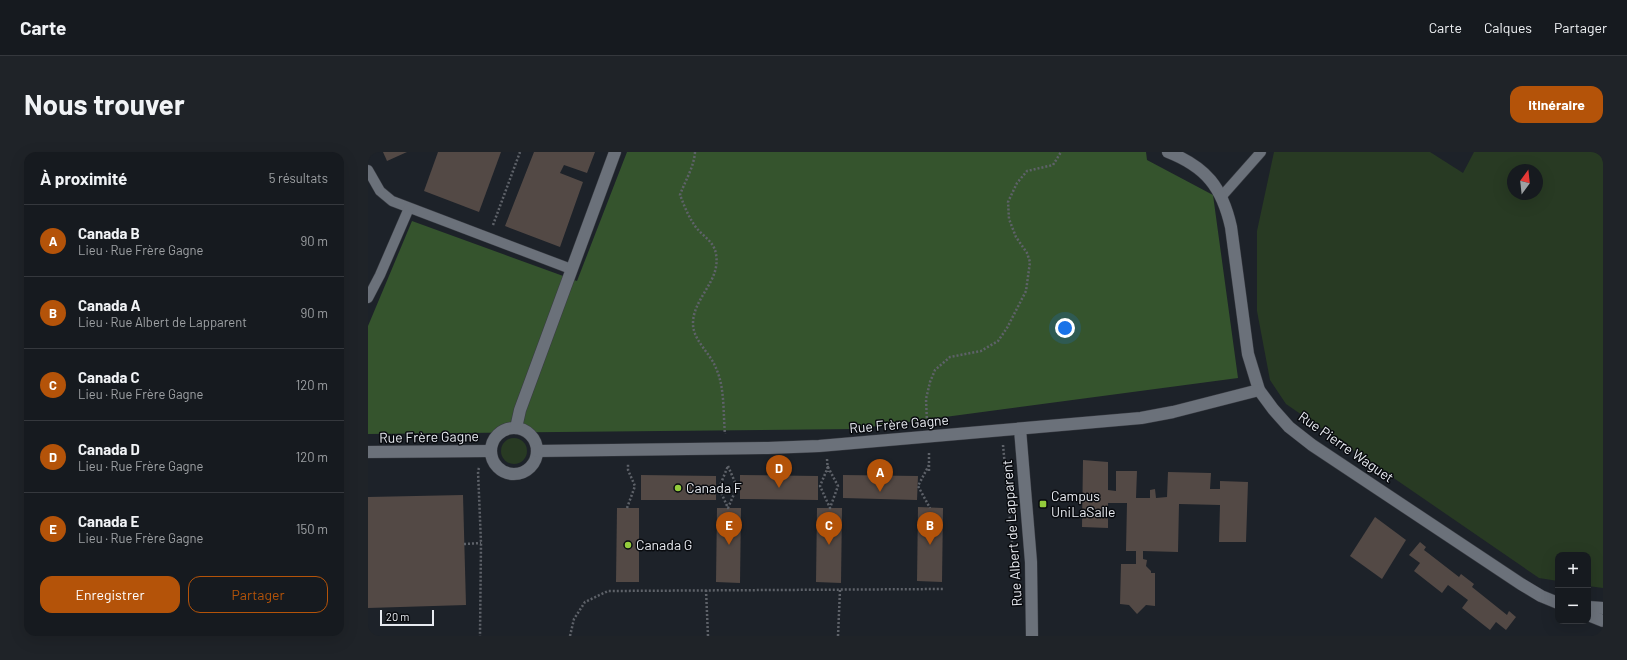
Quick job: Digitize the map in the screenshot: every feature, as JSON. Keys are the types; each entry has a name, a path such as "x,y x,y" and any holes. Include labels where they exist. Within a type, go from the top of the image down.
{"street":[{"path":"537,451 536,443 532,436 524,430 516,428 520,410 614,152"},
{"name":"Rue Pierre Waguet","path":"1173,153 1192,163 1201,170 1222,196 1228,212 1231,227 1248,354 1259,390 1273,409 1289,427 1312,445 1515,580 1537,594 1555,602"},
{"name":"Rue Frère Gagne","path":"516,428 507,428 499,432 492,442 490,451 492,459 497,467 504,472 512,474 521,473 531,467 536,460 537,451 790,447 846,444 1099,422 1157,415 1259,390"},
{"name":"Rue Albert de Lapparent","path":"1020,429 1031,562 1032,636"},
{"name":"Rue Frère Gagne","path":"368,452 490,451"},
{"path":"1591,607 1603,608"},
{"path":"1591,616 1603,621"}],"lane":[{"path":"1222,196 1261,152"},
{"path":"368,170 380,191 386,197 409,208 571,270"},
{"path":"368,298 380,275 409,208"}],"path":[{"path":"488,238 520,152"},
{"path":"695,152 692,168 680,195 695,226 713,244 716,260 716,272 694,311 693,326 699,341 713,360 717,370 722,390 725,438"},
{"path":"927,423 926,398 935,370 950,357 982,351 998,341 1026,291 1030,262 1027,253 1016,237 1009,219 1008,202 1017,182 1027,170 1053,165 1061,152"},
{"path":"1001,430 1013,545"},
{"path":"929,471 930,446"},
{"path":"827,453 828,472"},
{"path":"627,508 635,486 628,470 628,457"},
{"path":"929,465 918,486 930,508"},
{"path":"728,466 737,487 728,508 719,488 728,466"},
{"path":"828,467 838,486 830,508 820,486 828,467"},
{"path":"479,468 481,543 480,636"},
{"path":"464,544 481,543"},
{"path":"570,636 574,619 584,602 608,591 944,589"},
{"path":"706,590 708,636"},
{"path":"838,636 840,590"}],"green space":[{"path":"627,152 1146,152 1147,160 1213,195 1238,378 855,429 368,434 368,326 412,221 577,281"},
{"path":"1274,152 1430,152 1463,173 1474,152 1603,152 1603,588 1591,586 1591,552 1555,552 1555,581 1539,578 1286,404 1270,380 1257,311 1257,231"},
{"path":"514,438 523,442 527,451 523,460 514,464 505,460 501,451 505,442"}],"building":[{"path":"383,152 407,152 387,161"},
{"path":"438,152 501,152 479,212 424,191"},
{"path":"534,152 595,152 587,173 564,165 560,173 583,182 560,247 505,226"},
{"path":"1083,460 1108,462 1108,490 1116,491 1116,471 1137,471 1136,498 1150,498 1150,490 1155,489 1156,498 1167,497 1168,472 1211,473 1210,489 1220,489 1220,481 1248,482 1246,542 1219,542 1220,505 1179,504 1178,552 1143,551 1143,559 1147,560 1146,566 1151,573 1155,573 1155,606 1146,605 1137,614 1129,605 1120,604 1121,564 1136,564 1136,551 1126,551 1127,503 1108,503 1108,528 1082,527"},
{"name":"Canada F","path":"641,475 716,476 716,500 641,500"},
{"path":"740,475 818,476 818,500 740,499"},
{"path":"843,475 918,476 917,500 843,498"},
{"path":"463,495 466,605 368,608 368,497"},
{"path":"918,507 943,508 942,582 917,581"},
{"name":"Canada G","path":"617,508 639,508 639,582 616,582"},
{"path":"717,508 741,508 740,583 716,582"},
{"path":"817,508 842,508 841,583 816,582"},
{"path":"1375,517 1406,540 1382,579 1350,556"},
{"path":"1420,542 1426,547 1424,550 1459,577 1461,574 1474,584 1472,587 1507,615 1509,611 1516,617 1506,630 1496,622 1490,630 1462,608 1468,600 1448,585 1442,593 1414,571 1420,563 1409,555"}],"place":[{"name":"Canada F","path":"678,488"},
{"name":"Canada D","path":"779,488"},
{"name":"Canada B","path":"880,492"},
{"name":"Campus UniLaSalle","path":"1043,504"},
{"name":"Canada G","path":"628,545"},
{"name":"Canada E","path":"729,545"},
{"name":"Canada C","path":"829,545"},
{"name":"Canada A","path":"930,545"}]}
